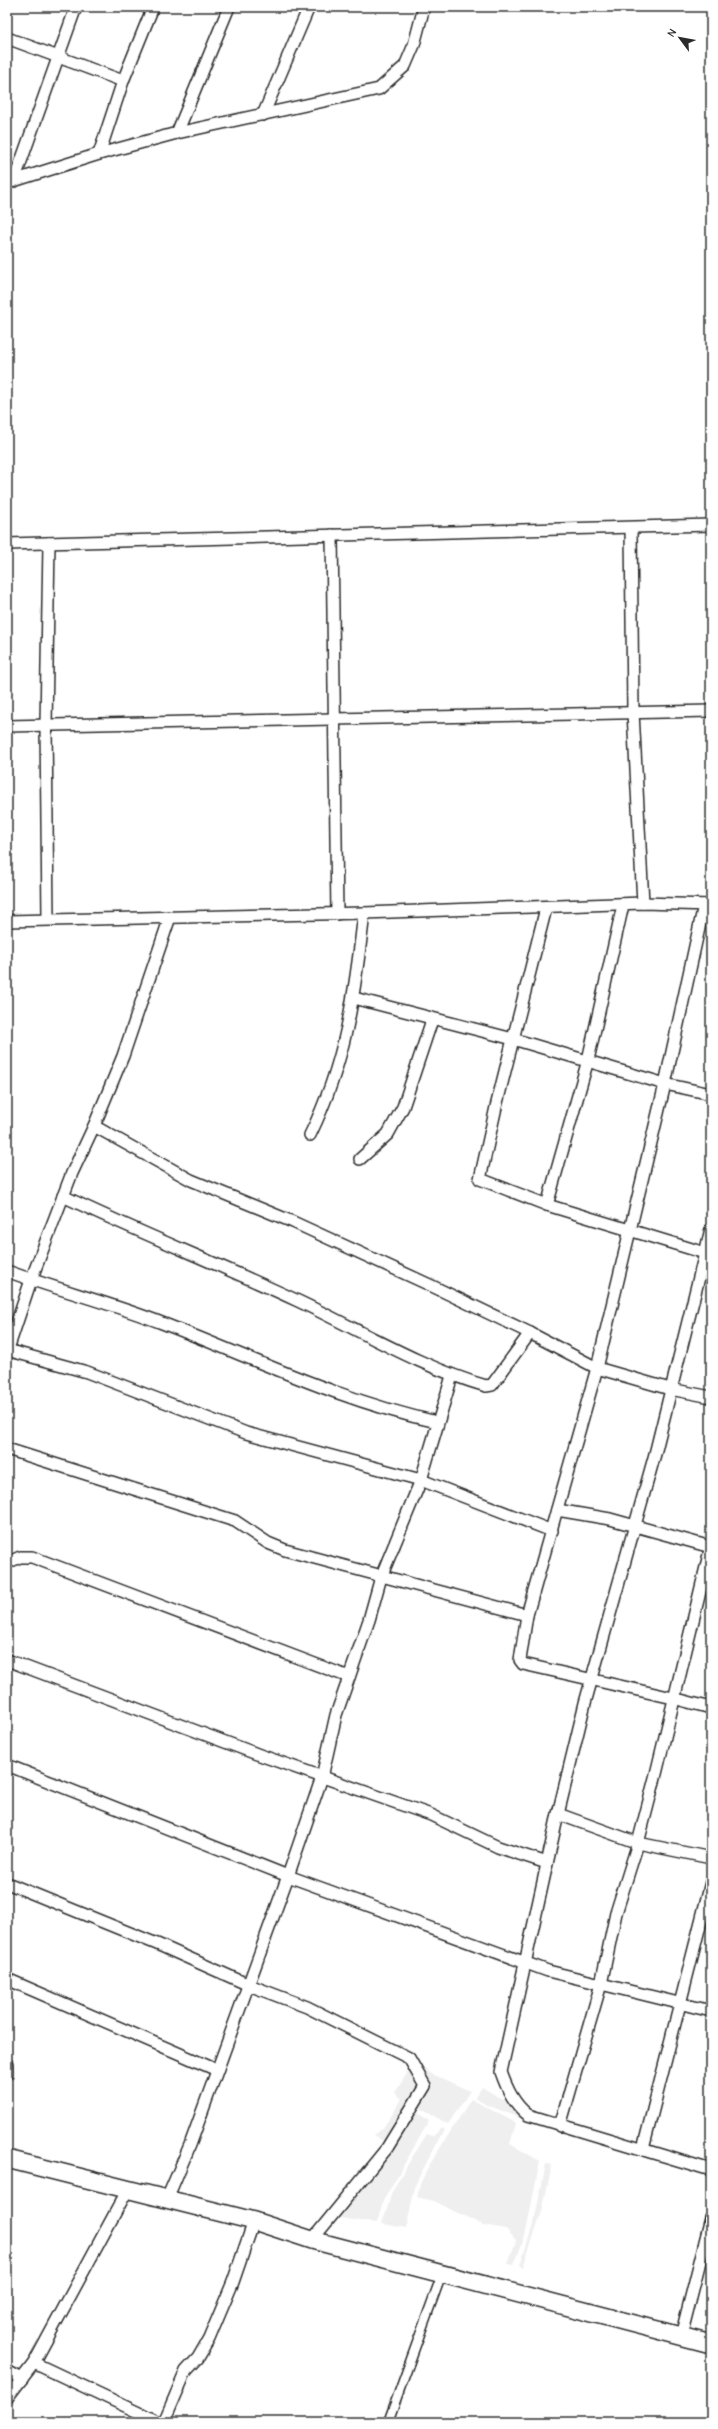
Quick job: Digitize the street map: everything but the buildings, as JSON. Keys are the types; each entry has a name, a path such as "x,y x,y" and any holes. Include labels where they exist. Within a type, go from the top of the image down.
{"main road":[{"path":"7,2159 166,2201 254,2222 312,2240 711,2344"}],"street":[{"path":"10,182 76,7"},
{"path":"99,154 123,81 153,7"},
{"path":"177,133 229,7"},
{"path":"263,116 309,7"},
{"path":"10,182 99,154 177,133 263,116 379,89 405,66 414,45 424,7"},
{"path":"7,38 123,81"},
{"path":"7,544 711,525"},
{"path":"631,528 633,712 643,903"},
{"path":"332,535 337,914"},
{"path":"48,919 46,725 49,543"},
{"path":"7,726 711,711"},
{"path":"7,921 364,914 623,905 643,903 708,905 597,1368 527,1615 520,1660 523,1664 711,1708"},
{"path":"547,1205 588,1060 623,905"},
{"path":"546,908 480,1179 547,1205 708,1251"},
{"path":"310,1134 326,1103 354,998 364,914"},
{"path":"170,917 123,1056 63,1196 31,1280 7,1351 87,1372 246,1433 421,1480 552,1531"},
{"path":"354,998 432,1020 513,1039 665,1084 711,1094"},
{"path":"360,1159 388,1134 403,1107 432,1020"},
{"path":"94,1126 191,1180 293,1222 530,1332 597,1368 670,1389 711,1397"},
{"path":"63,1196 121,1224 291,1298 452,1376 486,1386 492,1385 530,1332"},
{"path":"711,1230 708,1251 670,1389 635,1527 591,1680 558,1814 501,2072 506,2086 519,2108 528,2115 560,2126 711,2170"},
{"path":"7,1271 161,1322 319,1386 394,1412 437,1422"},
{"path":"166,2201 190,2145 288,1876 322,1777 336,1716 369,1620 381,1577 421,1480 437,1422 452,1376"},
{"path":"7,1449 235,1521 268,1543 285,1550 527,1615"},
{"path":"557,1510 610,1519 711,1547 638,1843 616,1913 601,1984 560,2126"},
{"path":"7,1563 20,1557 32,1557 349,1677"},
{"path":"7,1660 322,1777 432,1815 498,1847 547,1863"},
{"path":"7,1765 288,1876 548,1971 711,2011"},
{"path":"558,1814 638,1843 711,1858"},
{"path":"643,2149 711,1882"},
{"path":"7,1884 157,1944 249,1985 307,2007 409,2058 425,2086 387,2148 312,2240"},
{"path":"7,1979 217,2070"},
{"path":"7,2064 7,2074"},
{"path":"7,2398 34,2363 127,2190"},
{"path":"681,2336 711,2218"},
{"path":"164,2422 186,2371 203,2352 209,2339 233,2282 254,2222"},
{"path":"388,2422 442,2274"},
{"path":"34,2363 159,2422"},
{"path":"7,2371 22,2379"}],"shaded area":[{"path":"410,2068 422,2086 387,2143 373,2135 383,2128 402,2099 395,2093"},
{"path":"426,2069 430,2073 470,2091 448,2124 418,2107 430,2086 429,2081 421,2074"},
{"path":"482,2087 498,2097 514,2103 513,2109 552,2124 549,2128 524,2120 485,2104 475,2098"},
{"path":"471,2099 516,2123 510,2144 540,2161 525,2236 514,2265 508,2264 516,2240 506,2229 483,2225 433,2201 417,2197 420,2184 430,2164"},
{"path":"414,2110 429,2121 383,2201 377,2223 339,2218 385,2156"},
{"path":"441,2127 444,2129 416,2183 406,2228 382,2224 392,2192 403,2172 427,2134 433,2136"},
{"path":"546,2164 552,2165 542,2212 523,2267 520,2265 534,2222"}]}
